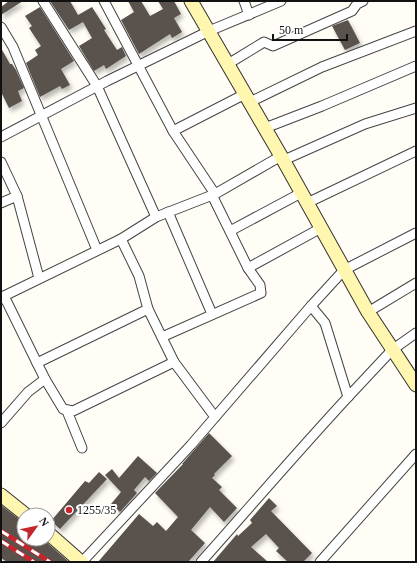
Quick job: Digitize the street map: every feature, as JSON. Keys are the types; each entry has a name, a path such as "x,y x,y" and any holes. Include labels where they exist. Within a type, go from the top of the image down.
{"main road":[{"path":"191,1 283,158 368,312 416,385"},
{"path":"1,495 16,507"},
{"path":"56,540 82,562"}],"street":[{"path":"43,1 98,86 156,217"},
{"path":"104,1 173,131 214,195 248,268 260,285 261,293 162,337"},
{"path":"244,1 249,15"},
{"path":"1,137 138,66 209,32 281,1"},
{"path":"228,64 264,42 273,46 352,11 357,4 363,1"},
{"path":"1,27 13,47 41,117 98,250"},
{"path":"173,131 322,67 416,30"},
{"path":"265,128 322,106 416,66"},
{"path":"82,448 67,411 63,409 46,379 2,296 121,239 156,217 214,195 283,158 365,124 416,108"},
{"path":"230,231 416,151"},
{"path":"1,162 17,196 39,278"},
{"path":"1,204 17,196"},
{"path":"168,212 212,314"},
{"path":"248,268 321,228"},
{"path":"82,562 107,537 215,417 344,270 416,233"},
{"path":"121,239 139,276 148,309 174,362 215,417"},
{"path":"368,312 416,283"},
{"path":"311,306 325,323 348,397"},
{"path":"37,363 148,309"},
{"path":"201,562 257,500 301,447 392,350 416,333"},
{"path":"67,411 73,411 174,362"},
{"path":"1,423 28,392 46,379"},
{"path":"320,562 416,454"}],"building":[{"path":"9,1 23,1 1,15 1,7"},
{"path":"50,1 70,1 78,15 92,7 117,50 122,47 126,56 106,69 104,65 94,71 79,46 92,38 83,22 69,30"},
{"path":"128,1 141,1 150,16 163,9 158,1 174,1 181,14 174,18 182,32 172,38 170,34 139,54 121,20 134,12"},
{"path":"40,7 74,61 61,69 70,85 62,89 60,86 40,97 26,63 38,55 35,50 41,46 29,28 32,26 25,16"},
{"path":"348,20 360,43 345,50 332,26"},
{"path":"1,48 10,64 12,64 16,70 24,88 18,91 22,101 9,108 1,92"},
{"path":"209,433 232,456 214,474 215,475 212,478 222,487 219,490 237,508 224,522 210,507 191,530 205,543 188,562 98,562 139,514 153,526 157,522 166,531 178,517 155,493 183,464"},
{"path":"138,456 157,473 149,481 145,477 134,490 137,493 120,512 111,504 121,492 105,475 112,469 119,478"},
{"path":"99,472 107,479 60,529 56,525 56,515 85,481 89,483"},
{"path":"269,498 277,506 271,511 312,553 303,562 288,562 276,551 279,548 266,534 251,547 268,562 213,562 237,534 238,536 252,523 250,520"},
{"path":"1,505 16,517 16,547 52,547 69,562 7,562 1,558"}],"railway":[{"path":"1,531 50,562"},
{"path":"1,541 34,562"}],"place":[{"name":"1255/35","path":"69,510"}]}
